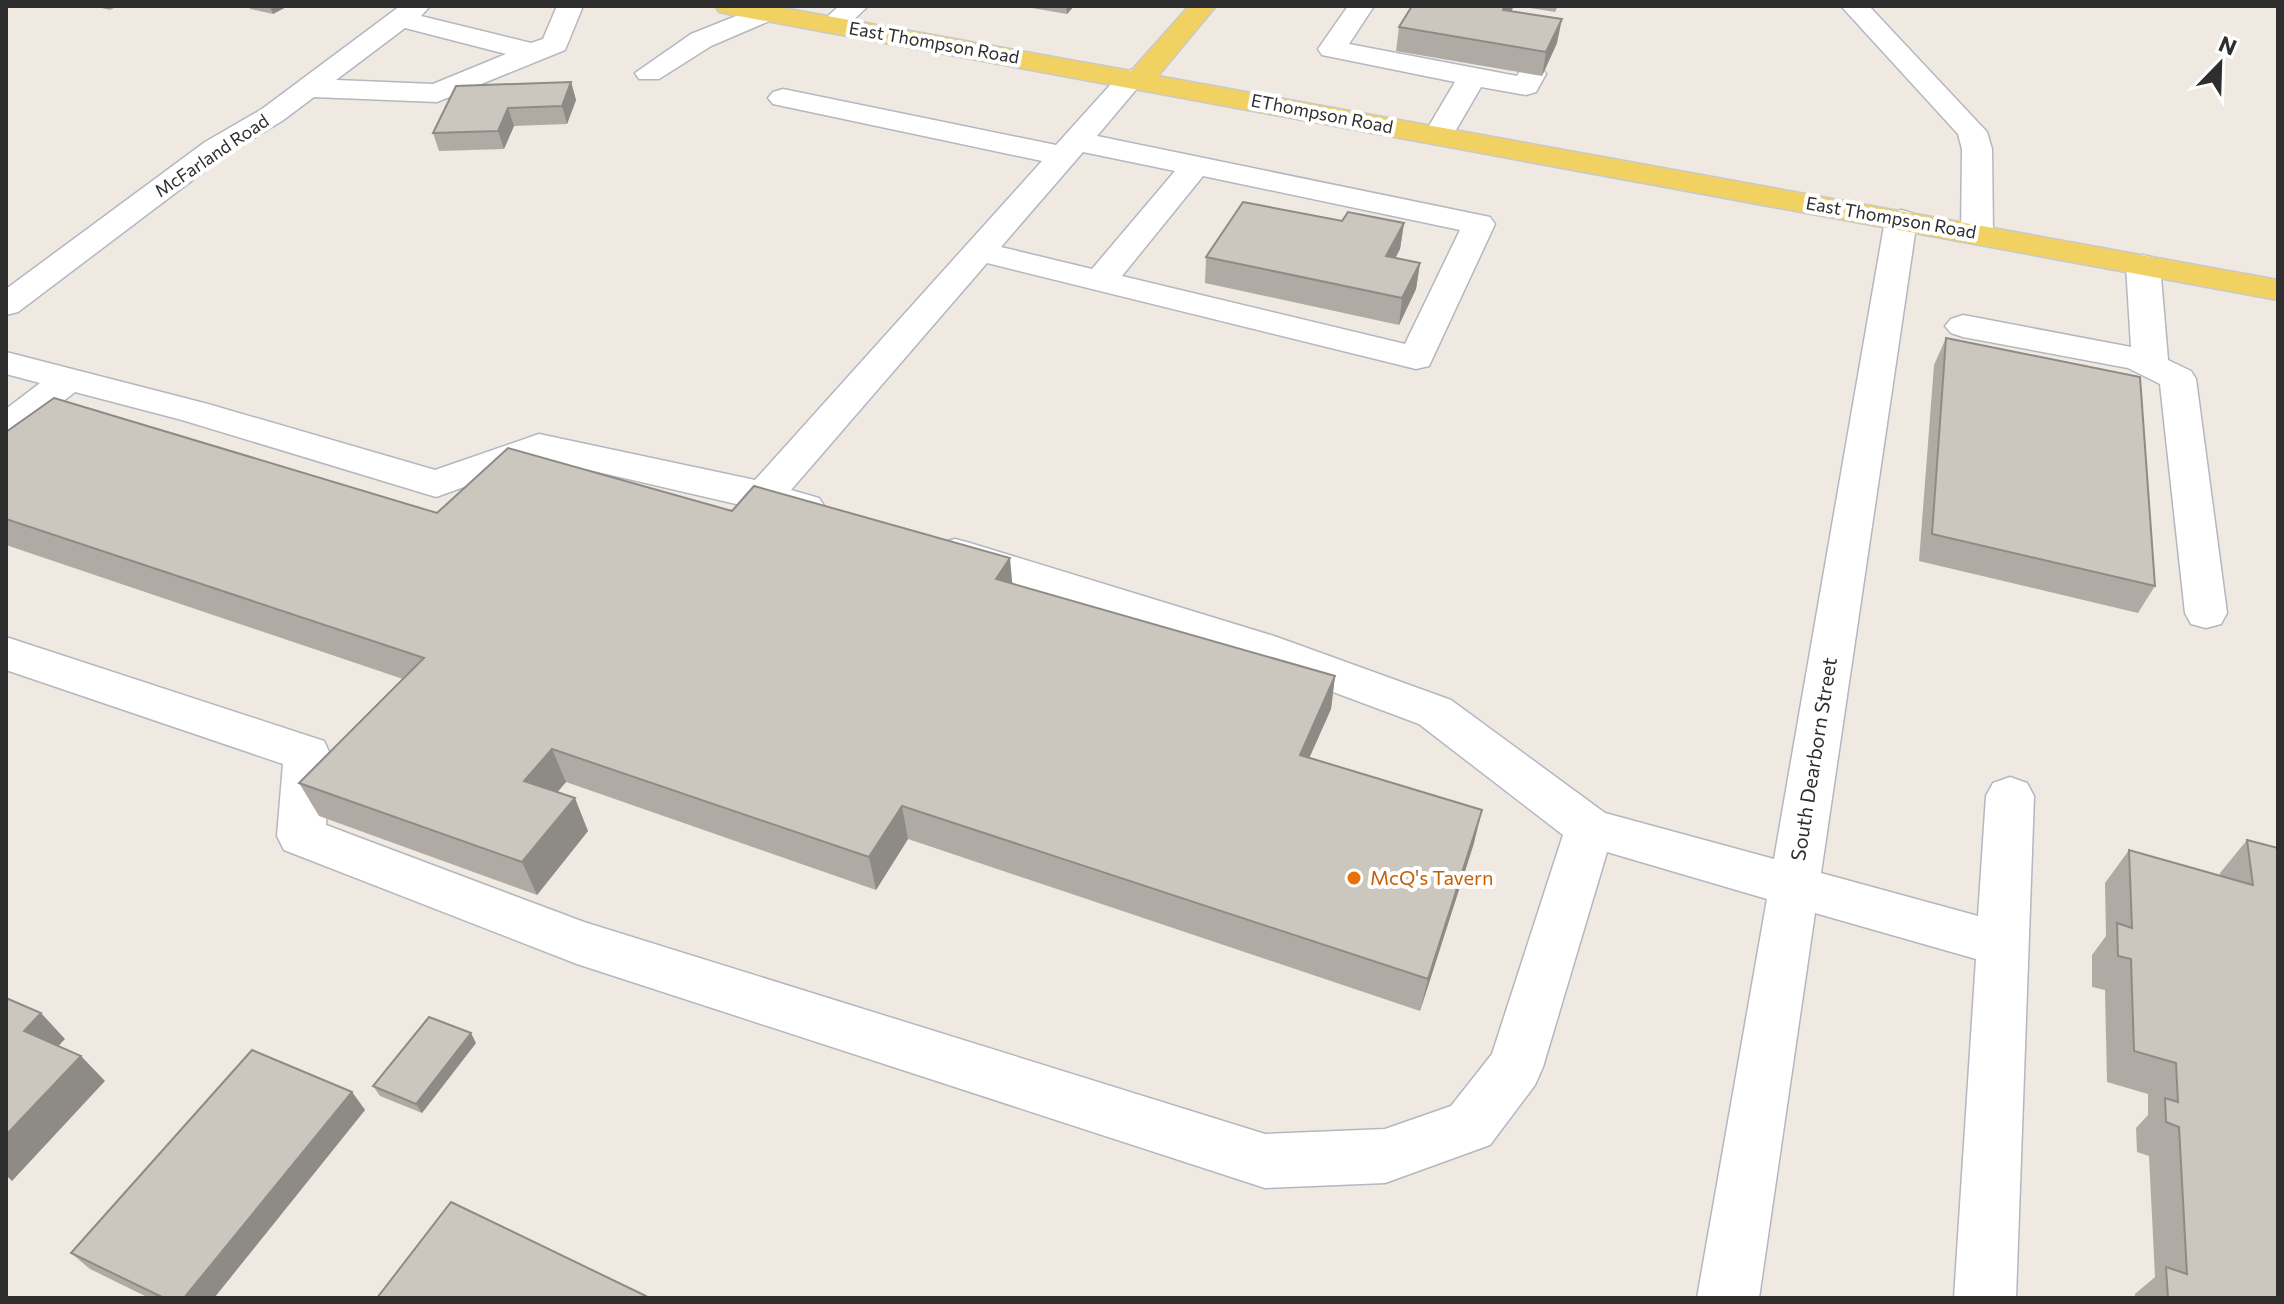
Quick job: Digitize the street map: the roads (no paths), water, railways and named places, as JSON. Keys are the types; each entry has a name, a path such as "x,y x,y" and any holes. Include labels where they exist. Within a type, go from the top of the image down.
{"main road":[{"name":"East Thompson Road","path":"728,6 1135,80"},
{"path":"1135,80 1203,6"},
{"name":"EThompson Road","path":"1135,80 1504,147"},
{"name":"East Thompson Road","path":"1504,147 2278,290"}],"street":[{"path":"309,88 437,93 555,44 570,6"},
{"path":"832,25 855,6"},
{"path":"1361,6 1332,49 1433,63 1526,86 1532,74"},
{"path":"1854,6 1972,132 1977,149 1977,234"},
{"path":"409,12 533,52"},
{"name":"McFarland Road","path":"6,305 216,148 272,115 409,12"},
{"path":"649,73 701,40 765,13"},
{"path":"1438,136 1485,75"},
{"path":"764,495 1069,148 1135,80"},
{"path":"783,98 1069,148 1195,166 1479,224 1416,358 978,251"},
{"path":"1101,280 1195,166"},
{"name":"South Dearborn Street","path":"1728,1298 1901,220"},
{"path":"2143,265 2150,362"},
{"path":"1963,326 2150,362 2178,379 2206,613"},
{"path":"6,363 70,378 436,484 539,446 764,495 838,517"},
{"path":"6,427 70,378"},
{"path":"912,540 1258,647 1435,712 1590,828 2003,945"},
{"path":"6,653 307,754 301,836 577,942 1265,1161 1385,1156 1470,1126 1515,1067 1590,828"},
{"path":"1985,1298 2010,796"}],"place":[{"name":"McQ's Tavern","path":"1354,878"}]}
